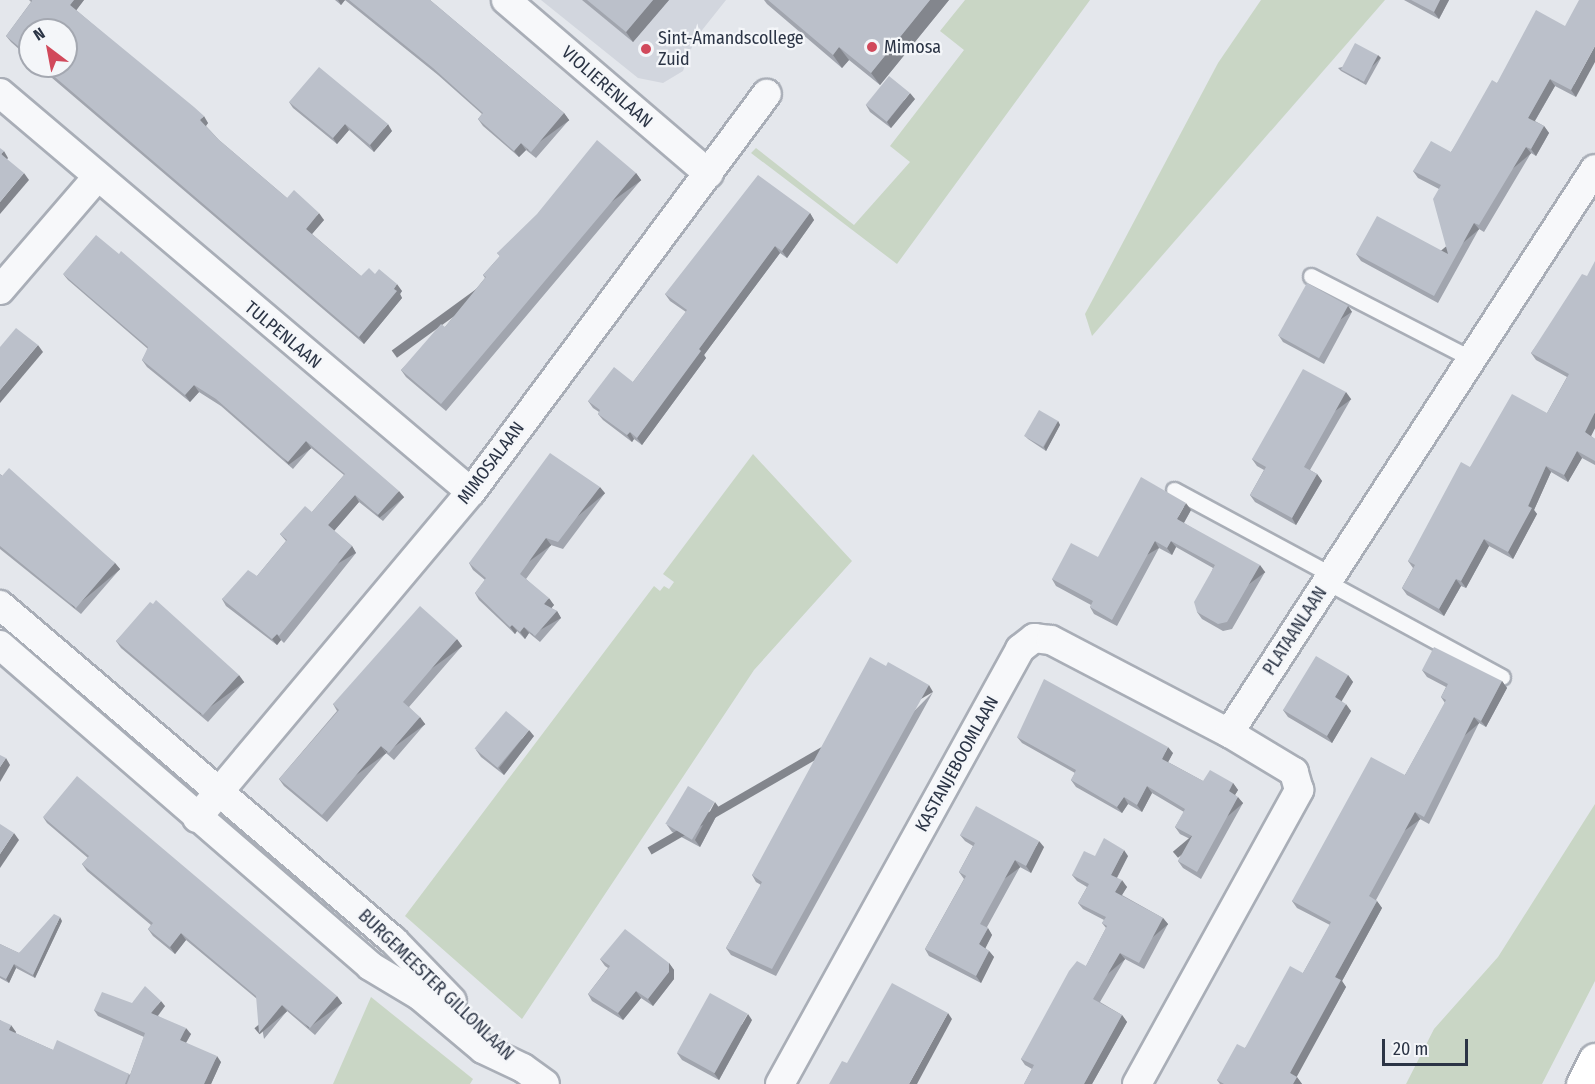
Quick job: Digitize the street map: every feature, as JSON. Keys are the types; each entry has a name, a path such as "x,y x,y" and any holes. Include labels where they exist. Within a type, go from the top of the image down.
{"highway":[{"path":"1583,1084 1595,1060"}],"street":[{"name":"VIOLIERENLAAN","path":"506,0 709,174"},
{"name":"TULPENLAAN","path":"0,93 471,492"},
{"name":"MIMOSALAAN","path":"197,818 471,492 768,94"},
{"name":"PLATAANLAAN","path":"1229,733 1595,169"},
{"path":"0,290 98,176"},
{"name":"BURGEMEESTER GILLONLAAN","path":"0,605 394,940 429,981 491,1034 534,1076"},
{"name":"KASTANJEBOOMLAAN","path":"780,1084 1020,649 1034,638 1051,640 1229,733"},
{"name":"BURGEMEESTER GILLONLAAN","path":"0,645 370,966 420,996 483,1049 534,1076"},
{"path":"1137,1084 1299,790 1294,772 1229,733"}],"lane":[{"path":"1311,276 1472,359"},
{"path":"1174,489 1502,677"}],"shaded area":[{"name":"Sint-Amandscollege Zuid","path":"541,0 726,0 695,39 683,71 663,83 638,78"}],"green space":[{"path":"965,0 1090,0 897,264 751,153 756,148 854,225 910,162 890,146 964,50 940,31"},
{"path":"1261,0 1385,0 1092,336 1085,314 1218,63"},
{"path":"753,454 852,561 754,670 522,1019 405,916 654,586 660,591 664,586 669,589 674,582 663,574"},
{"path":"1595,804 1595,981 1542,1084 1406,1084 1434,1029 1498,957"},
{"path":"371,997 473,1079 470,1084 333,1084"}],"building":[{"path":"74,0 70,5 204,116 200,120 219,140 287,198 294,190 319,213 306,229 361,276 369,268 375,274 379,269 397,284 394,289 397,291 359,337 56,78 78,78 78,18 19,18 32,1"},
{"path":"349,0 430,0 564,113 531,152 521,143 514,151 478,119 483,113 433,68"},
{"path":"587,0 653,0 626,32"},
{"name":"Mimosa","path":"768,0 930,0 871,73 839,47 833,55"},
{"path":"1411,0 1440,0 1434,12"},
{"path":"1579,0 1595,0 1595,46 1571,90 1550,79 1528,118 1544,126 1531,149 1526,147 1479,225 1474,223 1434,296 1356,254 1377,216 1448,254 1433,199 1441,185 1413,171 1431,141 1451,152 1492,80 1497,83 1536,10 1565,26"},
{"path":"18,20 18,46 6,36"},
{"path":"1355,43 1378,55 1364,82 1341,69"},
{"path":"319,67 388,124 370,145 345,124 333,138 289,102"},
{"path":"889,76 910,93 887,122 866,105"},
{"path":"597,140 636,173 441,404 401,370 441,324 445,327 486,277 483,275 500,256 497,253 537,214"},
{"path":"0,148 4,151 1,154 24,173 0,202"},
{"path":"758,175 810,213 782,251 775,246 637,438 630,432 627,435 598,414 600,410 588,401 614,367 633,382 687,310 665,294"},
{"path":"96,235 119,254 121,251 399,491 378,515 355,495 328,525 352,546 279,636 277,634 272,639 222,599 248,570 257,576 287,540 280,534 305,506 312,512 345,474 306,441 288,462 216,399 194,385 185,395 142,360 148,347 63,274"},
{"path":"1595,261 1595,412 1585,432 1595,439 1595,461 1577,451 1564,475 1546,466 1528,506 1532,508 1508,552 1484,539 1461,581 1456,579 1439,609 1402,588 1415,565 1408,561 1461,462 1470,467 1512,394 1547,413 1569,374 1531,353 1582,274 1587,276"},
{"path":"1307,283 1348,306 1319,358 1278,335"},
{"path":"16,328 38,345 0,390 0,347"},
{"path":"1303,369 1346,392 1304,467 1317,474 1292,518 1250,495 1266,467 1252,459"},
{"path":"1039,410 1058,421 1043,447 1024,436"},
{"path":"550,453 600,487 558,542 546,538 520,574 549,598 544,604 557,611 535,636 524,627 520,632 512,625 510,627 475,593 486,578 469,563"},
{"path":"9,468 115,563 76,608 0,546 0,474 2,476"},
{"path":"1141,477 1186,503 1177,519 1260,565 1227,622 1218,624 1197,612 1194,602 1215,565 1171,541 1167,548 1155,541 1112,620 1090,607 1093,601 1052,579 1071,543 1098,557"},
{"path":"156,600 239,675 203,715 116,641 150,602 153,604"},
{"path":"420,606 457,639 403,702 420,717 389,753 381,746 322,815 279,779 339,710 333,704"},
{"path":"1434,647 1502,681 1481,721 1474,717 1424,817 1415,812 1369,896 1377,901 1335,977 1341,980 1290,1073 1297,1077 1293,1084 1224,1084 1217,1080 1237,1044 1245,1048 1290,966 1303,973 1331,922 1292,901 1371,757 1405,775 1446,700 1441,697 1448,684 1422,670"},
{"path":"1316,656 1348,675 1335,697 1346,704 1327,736 1283,710"},
{"path":"870,657 886,666 888,662 929,685 772,969 726,948 762,882 752,875"},
{"path":"1044,679 1168,747 1162,759 1203,781 1210,770 1233,783 1229,791 1238,797 1197,872 1178,861 1192,836 1175,827 1185,809 1147,786 1137,805 1124,797 1117,807 1071,780 1076,770 1017,737"},
{"path":"506,711 529,730 497,768 475,749"},
{"path":"0,755 6,758 0,767"},
{"path":"77,776 337,996 310,1028 282,1005 259,1033 256,996 181,933 170,947 148,929 153,923 82,864 89,856 43,817"},
{"path":"688,786 715,802 692,840 665,824"},
{"path":"976,806 1039,841 1026,866 1015,860 980,924 988,928 979,944 989,951 976,976 925,949 966,876 959,872 975,843 960,835"},
{"path":"0,824 14,833 0,854"},
{"path":"1104,838 1124,850 1111,875 1122,880 1115,892 1163,918 1139,963 1120,953 1093,999 1122,1015 1084,1084 1024,1084 1034,1065 1021,1059 1069,971 1077,961 1086,966 1107,926 1102,923 1106,917 1078,903 1089,884 1072,875 1084,851 1095,856"},
{"path":"54,914 60,917 33,975 14,964 6,979 0,976 0,944 19,953"},
{"path":"625,929 669,963 669,972 648,999 636,991 618,1013 588,994 610,966 600,959"},
{"path":"892,983 948,1013 909,1084 829,1084 842,1061 847,1063"},
{"path":"145,986 161,1001 151,1013 186,1028 180,1040 217,1056 204,1084 127,1084 145,1033 94,1010 102,992 132,1003"},
{"path":"710,993 748,1014 715,1073 677,1052"},
{"path":"0,1020 11,1025 9,1030 53,1050 57,1040 129,1074 125,1084 0,1084"}],"place":[{"name":"Mimosa","path":"872,47"},
{"name":"Sint-Amandscollege Zuid","path":"646,49"}]}
